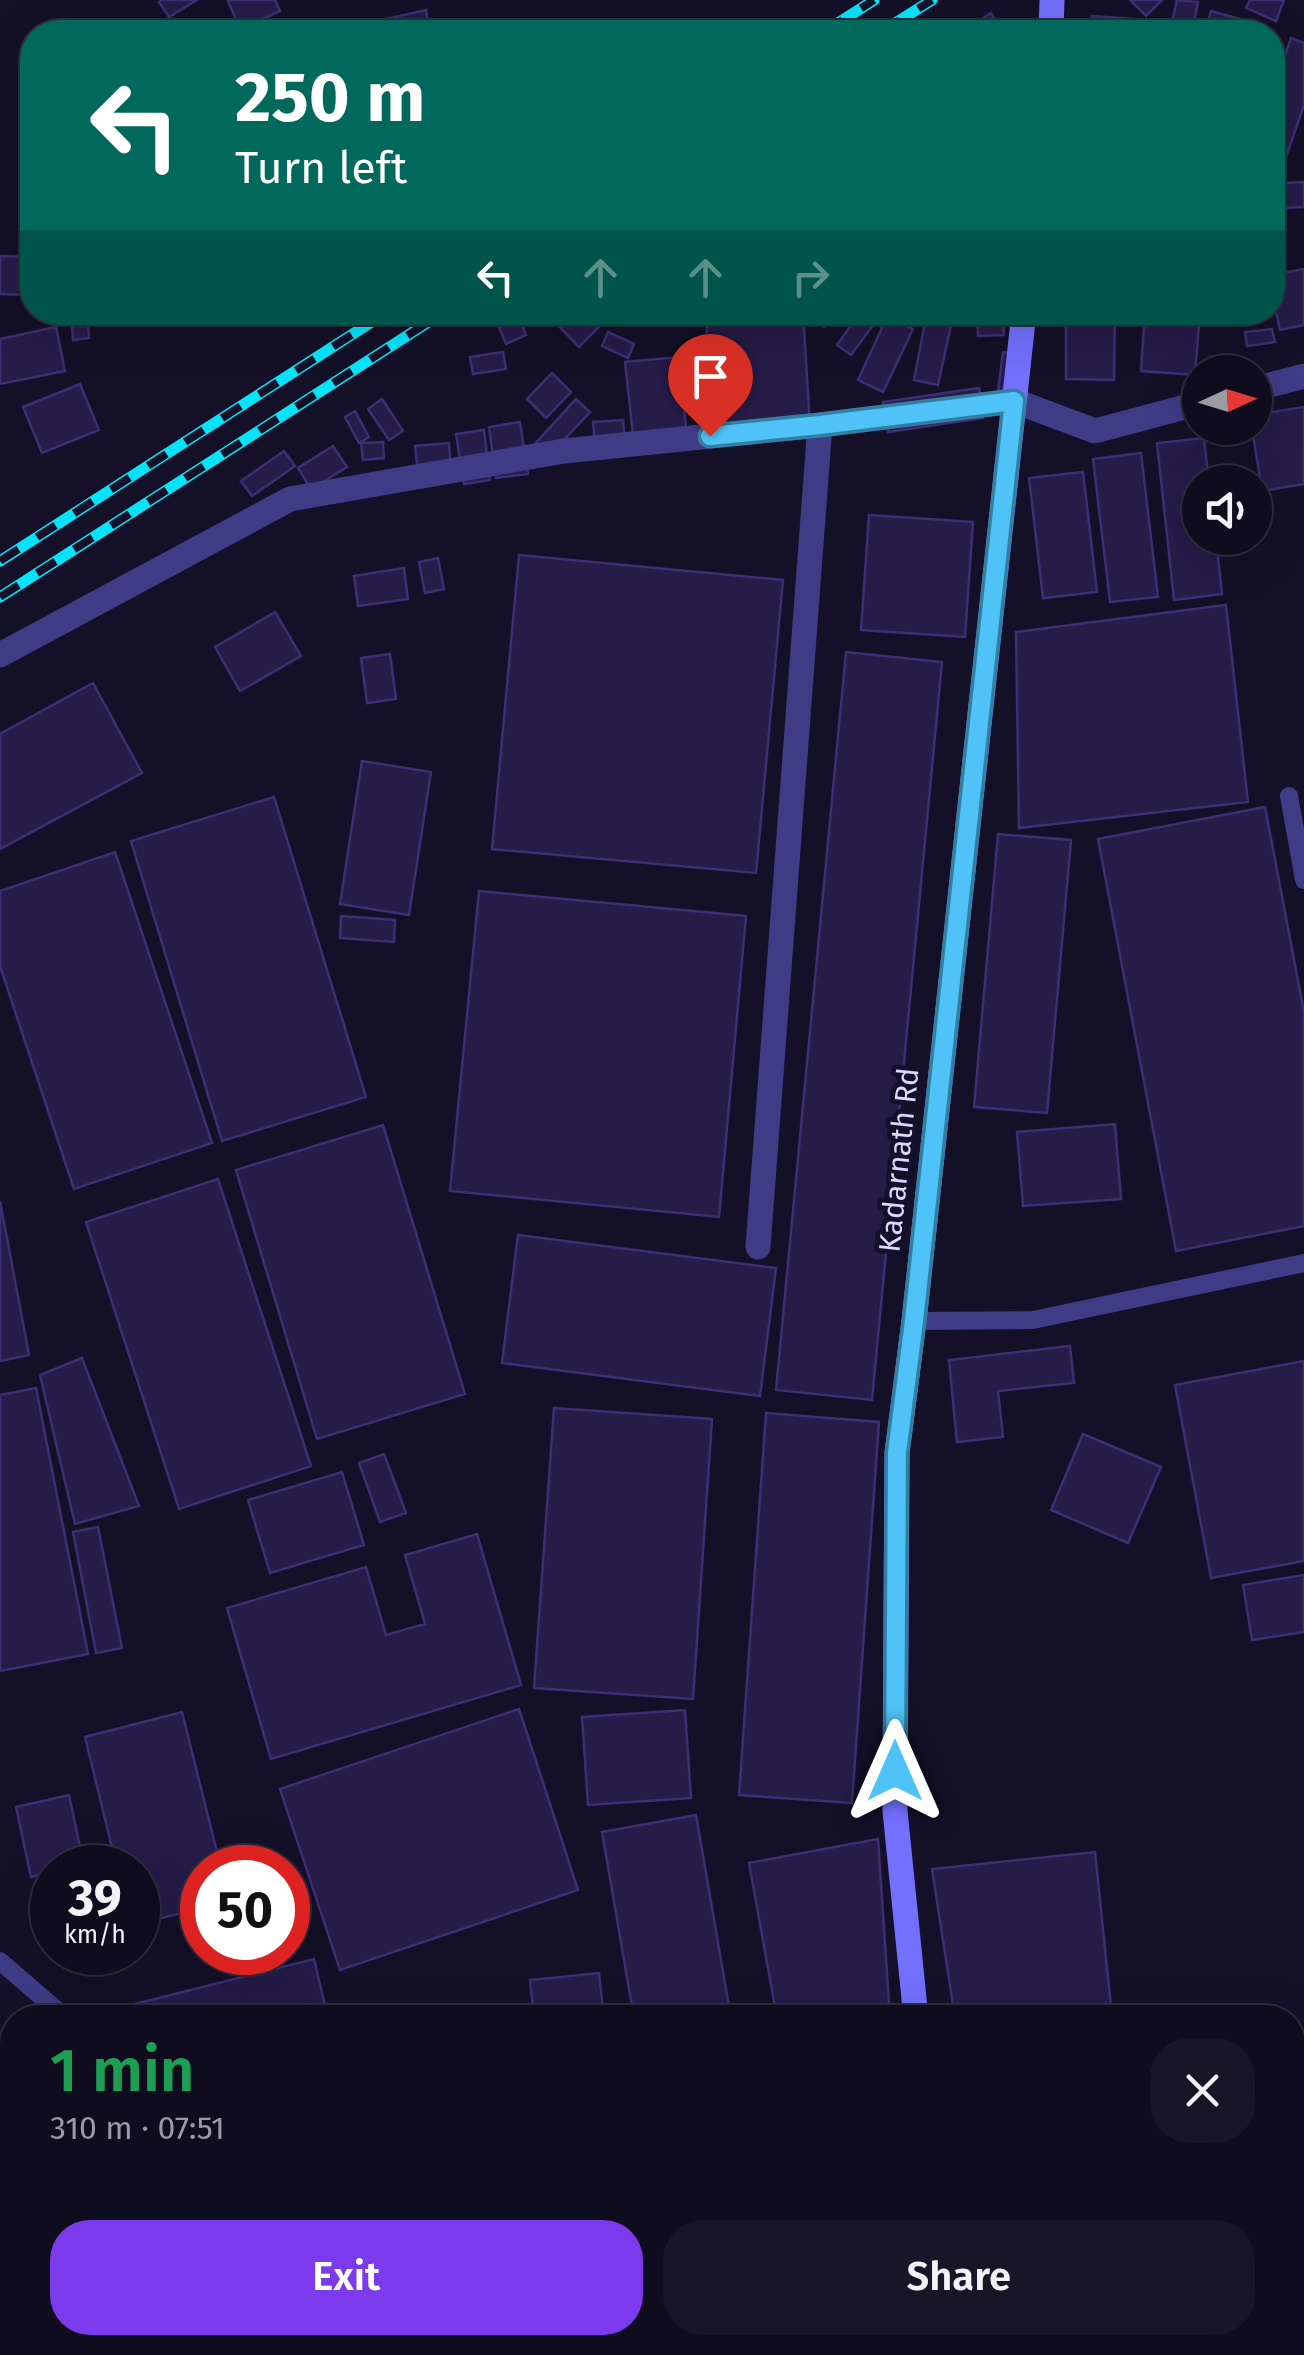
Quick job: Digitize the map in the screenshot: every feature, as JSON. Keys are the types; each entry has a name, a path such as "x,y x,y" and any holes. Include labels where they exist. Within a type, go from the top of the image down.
{"main road":[{"name":"Kadarnath Rd","path":"915,2005 895,1810 897,1453 1023,325"}],"street":[{"path":"1272,384 1304,376"},
{"path":"0,655 290,499 564,451 1014,401 1095,431 1182,408"},
{"path":"758,1246 820,425"}],"lane":[{"path":"1288,796 1304,880"},
{"path":"914,1321 1033,1320 1304,1263"},
{"path":"0,1961 51,2005"}],"building":[{"path":"197,0 169,17 159,2"},
{"path":"275,0 280,11 260,20 236,20 228,1"},
{"path":"1130,0 1162,0 1146,16"},
{"path":"1177,0 1198,2 1194,20 1172,20"},
{"path":"1250,0 1284,0 1276,20 1246,8"},
{"path":"426,10 428,20 382,20"},
{"path":"1211,11 1244,20 1208,20"},
{"path":"1092,16 1148,20 1092,20"},
{"path":"1291,38 1304,43 1304,105 1285,160 1285,55"},
{"path":"1304,182 1304,207 1285,208 1285,183"},
{"path":"0,256 20,257 20,295 0,294"},
{"path":"1304,269 1304,325 1280,330 1279,325 1285,325 1285,273"},
{"path":"72,325 88,325 89,338 73,340"},
{"path":"522,325 526,335 506,344 499,327"},
{"path":"558,325 601,325 579,347"},
{"path":"706,325 804,325 810,426 712,431"},
{"path":"851,325 873,325 851,355 837,345"},
{"path":"883,325 913,329 883,392 858,380"},
{"path":"925,325 951,325 938,385 914,380"},
{"path":"978,325 1004,325 1004,335 978,336"},
{"path":"1066,325 1115,325 1114,380 1066,379"},
{"path":"1144,325 1199,325 1197,355 1182,355 1182,374 1141,371"},
{"path":"56,327 65,371 0,384 0,339"},
{"path":"1272,329 1275,342 1247,346 1245,332"},
{"path":"608,332 634,344 628,358 602,346"},
{"path":"503,352 506,369 473,374 470,357"},
{"path":"1003,352 1017,354 996,408"},
{"path":"679,357 687,438 634,444 625,362"},
{"path":"552,373 571,392 546,418 527,399"},
{"path":"80,384 99,430 42,453 23,407"},
{"path":"979,388 983,418 888,432 883,402"},
{"path":"382,399 403,431 389,440 368,409"},
{"path":"576,399 590,412 548,457 534,445"},
{"path":"1304,407 1304,484 1272,489 1272,465 1258,465 1255,445 1272,445 1272,412"},
{"path":"355,411 369,437 359,443 345,417"},
{"path":"623,420 625,443 595,446 593,422"},
{"path":"520,422 528,474 496,478 489,427"},
{"path":"484,430 490,480 464,484 456,434"},
{"path":"1182,440 1182,445 1205,445 1207,465 1182,465 1182,555 1218,555 1222,594 1174,600 1157,443"},
{"path":"383,442 384,458 363,460 361,443"},
{"path":"449,443 451,470 418,473 415,446"},
{"path":"333,446 347,467 311,489 298,468"},
{"path":"284,451 295,466 252,496 241,481"},
{"path":"1141,453 1158,597 1110,602 1093,459"},
{"path":"1083,472 1097,592 1043,598 1029,478"},
{"path":"869,515 973,522 965,637 861,630"},
{"path":"519,555 783,580 756,873 492,849"},
{"path":"438,558 444,589 425,593 419,562"},
{"path":"404,568 408,599 358,606 354,576"},
{"path":"1226,605 1248,802 1019,828 1016,632"},
{"path":"275,612 301,656 240,691 215,647"},
{"path":"846,652 942,662 872,1400 776,1390"},
{"path":"390,654 396,699 367,703 361,658"},
{"path":"93,683 142,773 0,849 0,734"},
{"path":"362,761 431,772 409,915 340,904"},
{"path":"274,797 366,1097 222,1141 131,841"},
{"path":"1265,807 1304,1012 1304,1226 1176,1251 1098,839"},
{"path":"998,834 1071,840 1047,1113 974,1107"},
{"path":"115,852 212,1143 74,1189 0,966 0,891"},
{"path":"479,891 746,916 719,1217 450,1191"},
{"path":"341,916 395,920 394,942 340,938"},
{"path":"1115,1124 1121,1199 1023,1206 1017,1132"},
{"path":"383,1125 465,1394 317,1439 236,1170"},
{"path":"218,1179 311,1466 179,1509 86,1222"},
{"path":"0,1201 29,1355 0,1361"},
{"path":"518,1235 776,1268 760,1396 502,1363"},
{"path":"1070,1346 1074,1383 998,1391 1003,1437 957,1442 949,1360"},
{"path":"82,1358 139,1506 75,1524 40,1375"},
{"path":"1304,1361 1304,1561 1211,1578 1175,1385"},
{"path":"36,1388 88,1654 0,1671 0,1395"},
{"path":"554,1408 712,1419 693,1699 534,1688"},
{"path":"766,1413 879,1422 852,1803 739,1795"},
{"path":"1083,1434 1161,1467 1128,1543 1051,1510"},
{"path":"384,1454 406,1513 380,1522 359,1463"},
{"path":"342,1472 364,1545 270,1573 248,1500"},
{"path":"98,1527 122,1648 96,1653 73,1532"},
{"path":"477,1534 521,1685 271,1759 227,1608 366,1567 386,1635 425,1624 405,1555"},
{"path":"1304,1575 1304,1632 1252,1640 1243,1585"},
{"path":"519,1709 578,1890 340,1970 310,1880 310,1845 299,1845 280,1789"},
{"path":"685,1710 691,1798 588,1805 582,1717"},
{"path":"182,1712 215,1845 180,1845 180,1914 160,1918 160,1845 111,1845 85,1737"},
{"path":"69,1795 80,1845 30,1845 30,1872 16,1807"},
{"path":"696,1815 729,2005 632,2005 602,1832"},
{"path":"878,1839 889,2005 775,2005 749,1863"},
{"path":"1095,1852 1111,2005 953,2005 932,1869"},
{"path":"314,1959 325,2005 131,2005 250,1975 310,1975 310,1960"},
{"path":"599,1973 603,2005 533,2005 530,1980"}],"railway":[{"path":"843,20 874,0"},
{"path":"900,20 932,0"},
{"path":"0,561 367,325"},
{"path":"0,597 424,325"}],"route":[{"path":"710,436 1014,401 897,1453 895,1771"}]}
